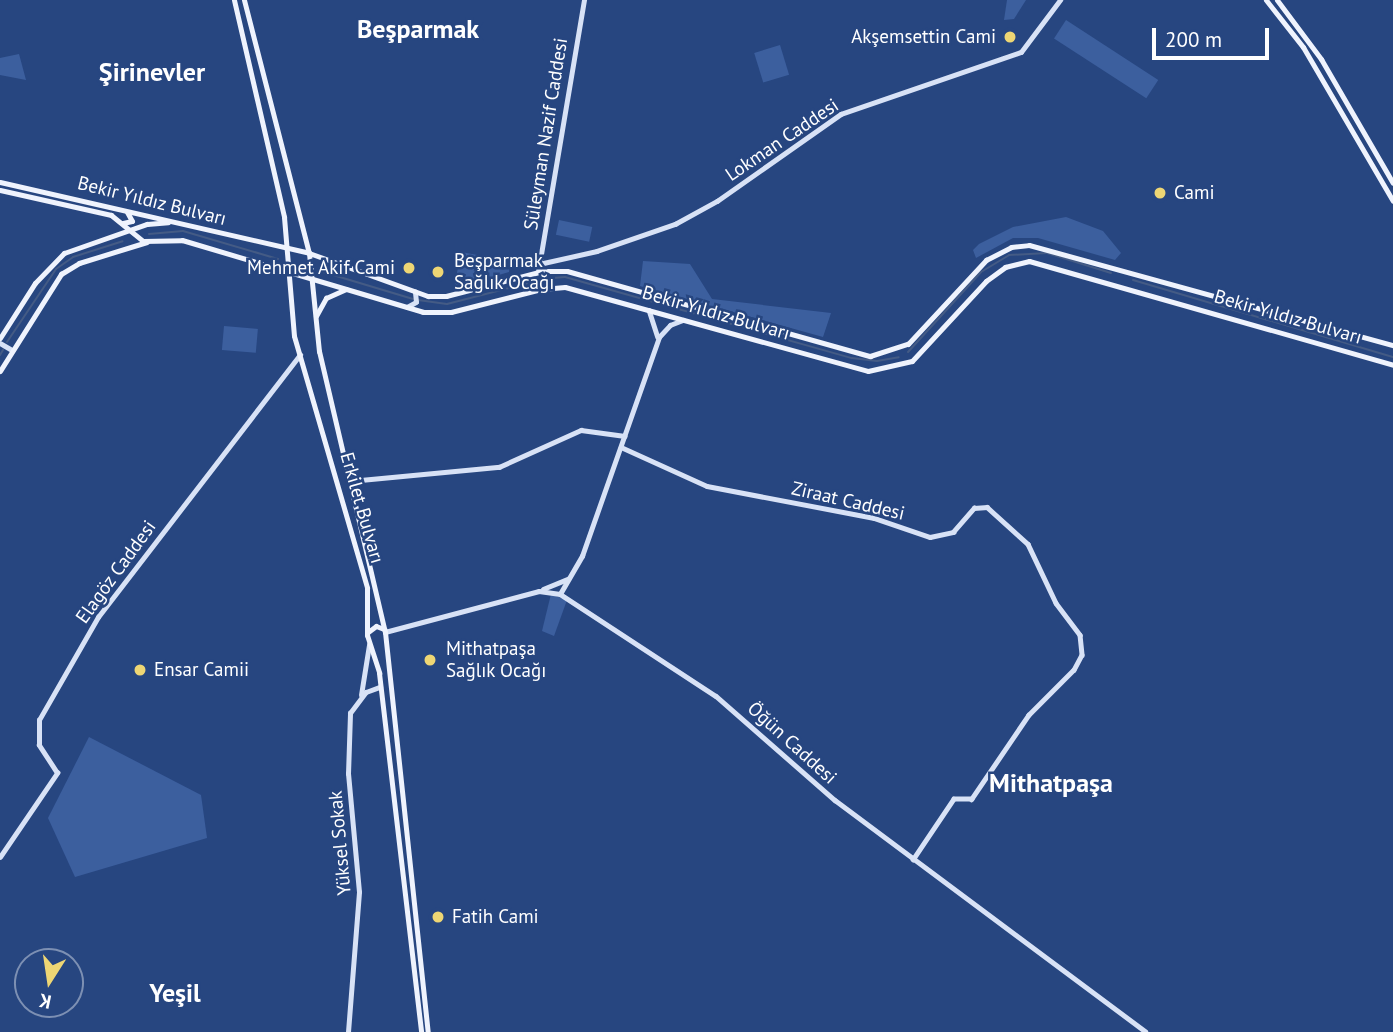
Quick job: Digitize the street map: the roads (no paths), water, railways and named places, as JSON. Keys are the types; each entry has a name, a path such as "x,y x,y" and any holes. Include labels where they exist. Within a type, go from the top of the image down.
{"main road":[{"name":"Erkilet Bulvarı","path":"234,0 284,217 288,290 300,355 360,554 368,632 379,673 421,1032"},
{"name":"Erkilet Bulvarı","path":"244,0 309,253 316,319 349,481 385,633 428,1032"},
{"path":"1266,0 1303,47 1393,201"},
{"path":"1277,0 1321,59 1393,183"},
{"name":"Bekir Yıldız Bulvarı","path":"0,182 124,209 286,250 309,253 416,292 446,296 538,272 567,271 879,356 908,344 986,260 1011,247 1040,246 1393,345"},
{"name":"Bekir Yıldız Bulvarı","path":"0,190 111,215 123,223 128,231 150,241 181,240 288,274 407,307 450,312 560,287 834,362 886,370 916,358 996,273 1033,261 1393,365"},
{"path":"123,223 132,219 124,209"},
{"path":"0,340 34,283 57,258 73,248 153,223 178,222"},
{"path":"0,370 61,274 79,262 150,241"},
{"path":"276,269 288,290"},
{"path":"316,319 328,296 348,289"},
{"path":"367,613 375,618 379,613"},
{"path":"368,632 376,626 385,633 378,643 370,641"}],"street":[{"name":"Süleyman Nazif Caddesi","path":"538,272 584,0"},
{"name":"Lokman Caddesi","path":"539,264 597,251 676,224 717,201 841,114 1021,52 1031,45 1060,0"},
{"path":"407,307 416,302 416,292"},
{"path":"649,310 658,341"},
{"path":"560,594 582,556 658,341 670,325 683,320"},
{"path":"0,340 12,350"},
{"name":"Elagöz Caddesi","path":"0,857 57,773 39,745 38,723 96,620 300,355"},
{"path":"349,481 499,467 586,430 625,436"},
{"name":"Ziraat Caddesi","path":"621,447 707,486 874,518 926,536 949,534 974,508 987,507 1033,551 1056,603 1080,635 1082,655 1074,670 1029,715 972,799 954,799 913,860"},
{"path":"539,591 568,579"},
{"name":"Öğün Caddesi","path":"385,633 539,591 560,594 716,696 762,732 824,791 1144,1031"},
{"name":"Yüksel Sokak","path":"348,1032 359,885 348,747 350,713 363,694 370,641"},
{"path":"363,694 377,682 379,673"},
{"path":"363,694 380,687"}],"waterway":[{"path":"149,234 183,231 278,259"},
{"path":"7,342 56,269 73,257 123,241"},
{"path":"908,352 981,272 1009,255 1047,253 1111,273"},
{"path":"323,272 413,299"},
{"path":"541,279 565,277 852,358 877,361 899,357"},
{"path":"1133,280 1393,357"},
{"path":"418,300 447,304 532,282"},
{"path":"0,355 3,350"}],"place":[{"name":"Akşemsettin Cami","path":"1010,37"},
{"name":"Cami","path":"1160,193"},
{"name":"Mehmet Akif Cami","path":"409,268"},
{"name":"Beşparmak Sağlık Ocağı","path":"438,272"},
{"name":"Mithatpaşa Sağlık Ocağı","path":"430,660"},
{"name":"Ensar Camii","path":"140,670"},
{"name":"Fatih Cami","path":"438,917"}],"district":[{"name":"Beşparmak","path":"418,29"},
{"name":"Şirinevler","path":"152,72"},
{"name":"Mithatpaşa","path":"1051,783"},
{"name":"Yeşil","path":"175,993"}]}
